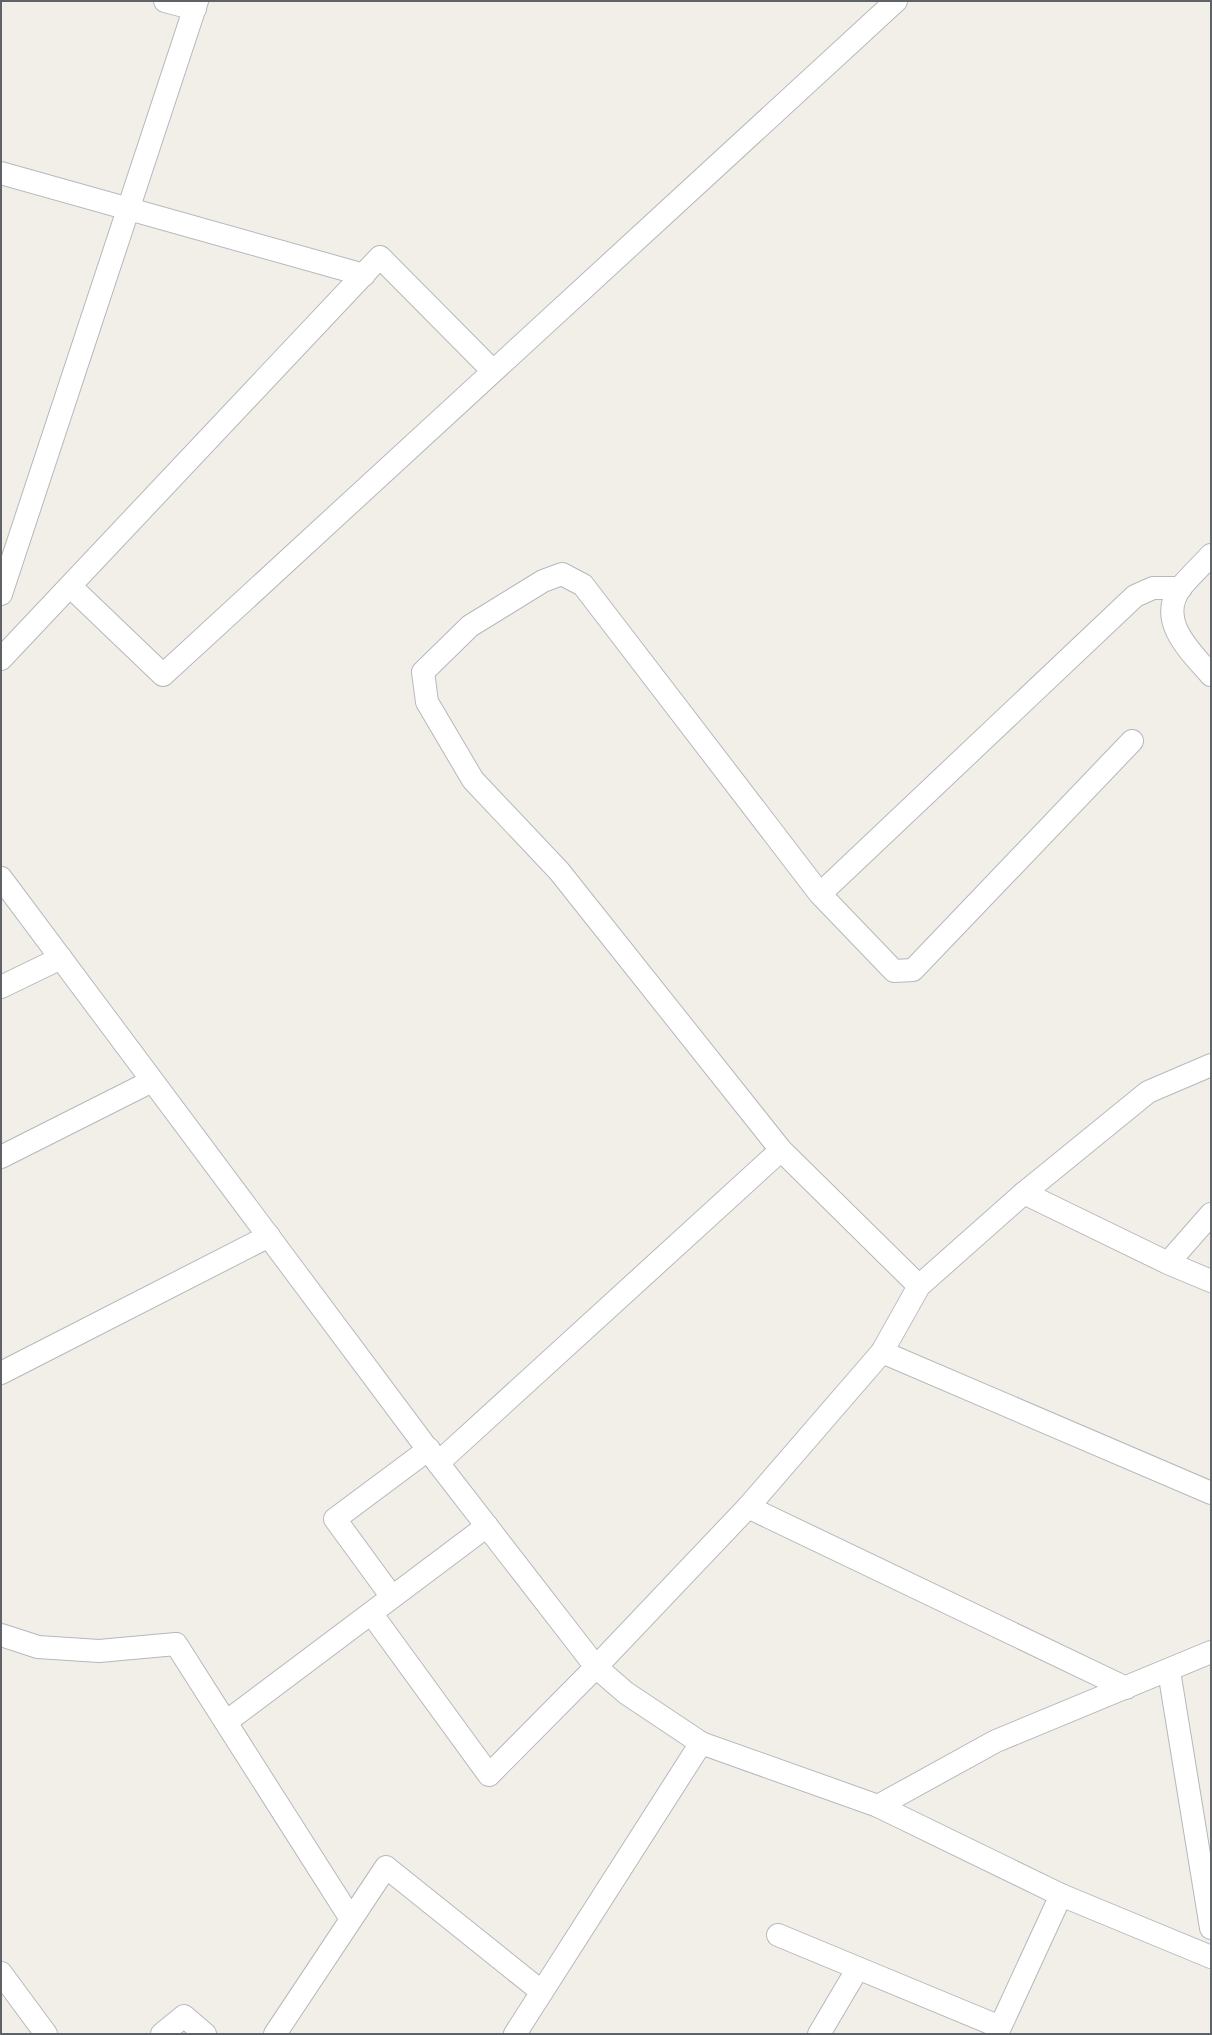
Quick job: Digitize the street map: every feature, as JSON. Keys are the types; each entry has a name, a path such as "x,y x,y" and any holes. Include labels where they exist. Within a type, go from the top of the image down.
{"street":[{"path":"1,594 196,5 166,1"},
{"path":"70,586 162,675 896,1"},
{"path":"1,173 364,275"},
{"path":"1,658 380,257 493,371"},
{"path":"1211,555 1181,588 1174,600 1172,617 1177,633 1211,675"},
{"path":"919,1286 781,1150 559,871 473,780 427,702 423,672 470,626 543,581 562,574 583,585 820,894 894,971 913,970 1132,741"},
{"path":"820,894 1135,596 1153,588 1181,588"},
{"path":"1,878 434,1456 596,1667 626,1693 701,1743 878,1806 1061,1895 1211,1957"},
{"path":"1,987 61,958"},
{"path":"371,1613 489,1775 596,1667 748,1506 882,1352 919,1286 1024,1193 1148,1092 1211,1065"},
{"path":"1,1157 152,1081"},
{"path":"392,1597 335,1519 434,1456 781,1150"},
{"path":"1024,1193 1168,1263 1211,1281"},
{"path":"1168,1263 1211,1214"},
{"path":"1,1373 269,1236"},
{"path":"882,1352 1211,1493"},
{"path":"748,1506 1126,1688"},
{"path":"226,1722 487,1526"},
{"path":"1,1635 38,1647 99,1651 176,1644 351,1919"},
{"path":"878,1806 996,1741 1169,1671 1211,1652"},
{"path":"1169,1671 1211,1928"},
{"path":"515,2034 701,1743"},
{"path":"275,2034 386,1867 542,1992"},
{"path":"778,1935 858,1968 998,2030 1061,1895"},
{"path":"819,2034 858,1968"},
{"path":"1,1973 46,2034"},
{"path":"162,2034 184,2016 205,2034"}]}
